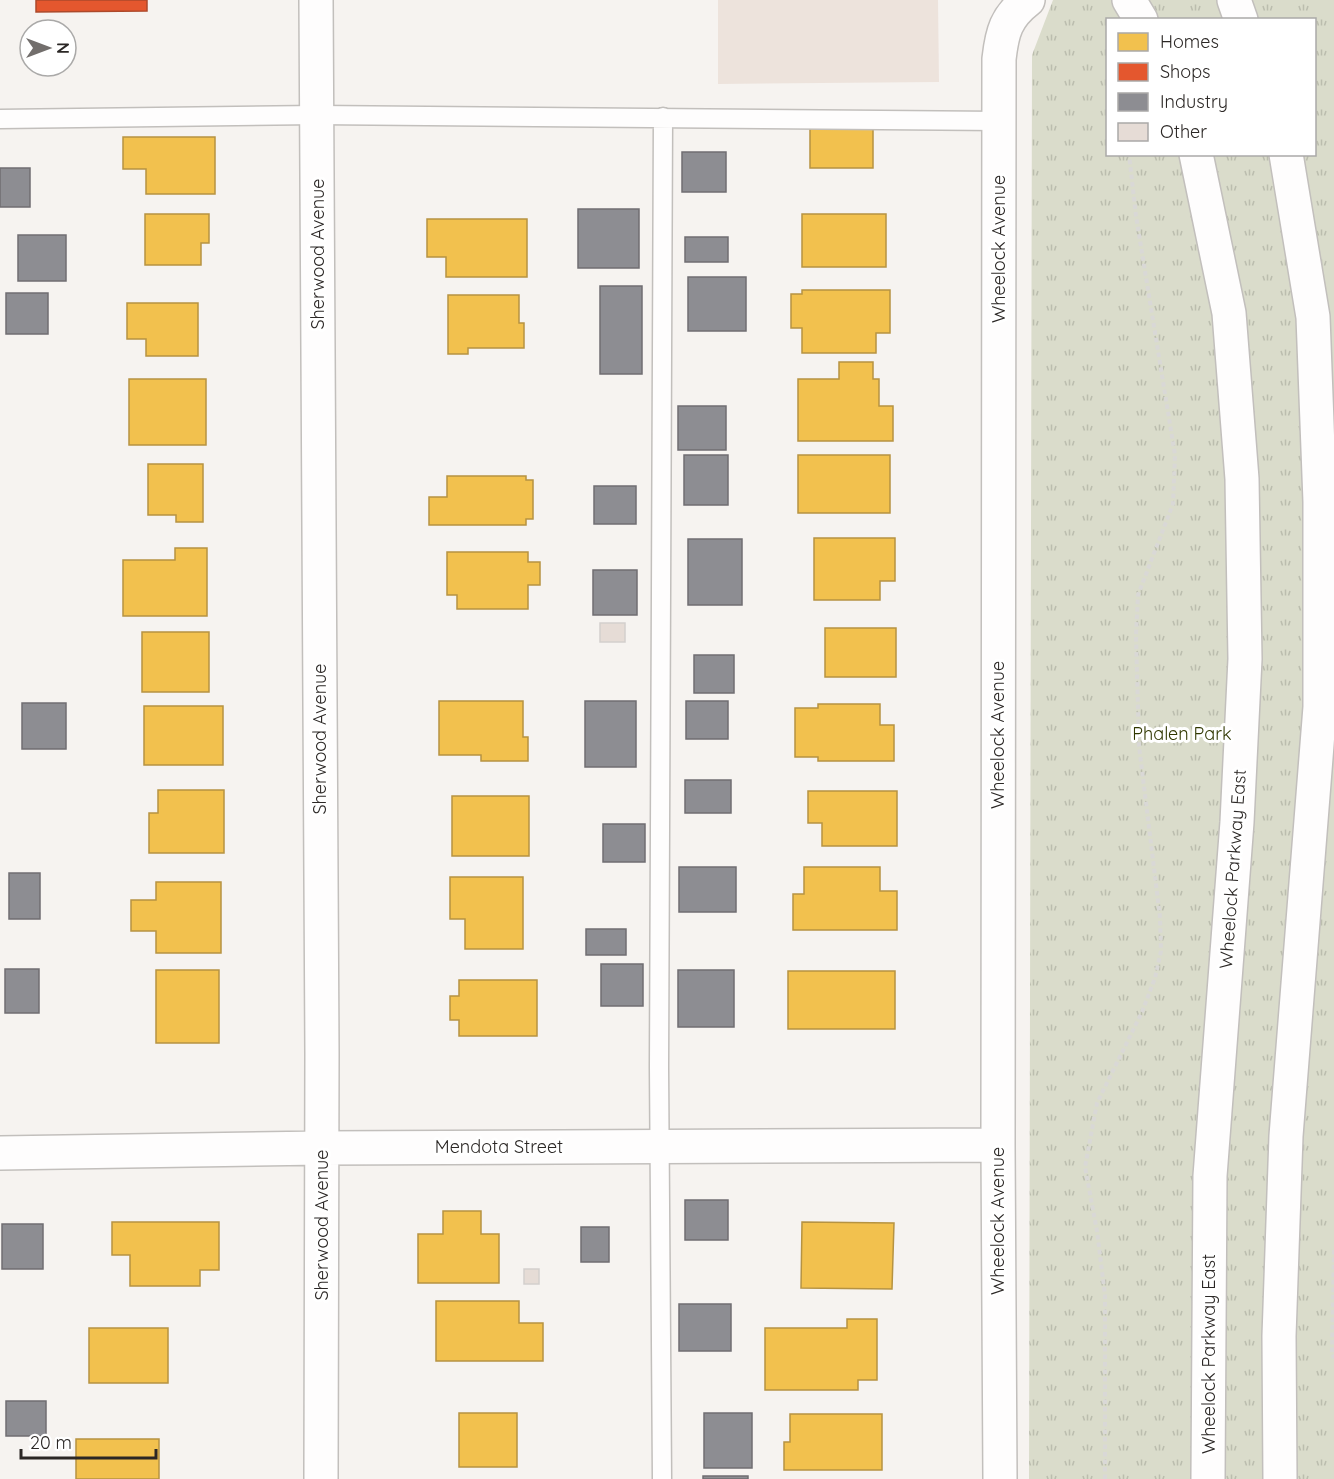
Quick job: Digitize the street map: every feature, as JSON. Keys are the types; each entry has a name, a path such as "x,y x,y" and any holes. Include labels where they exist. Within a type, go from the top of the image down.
{"street":[{"name":"Sherwood Avenue","path":"316,0 322,1148 321,1479"},
{"name":"Wheelock Avenue","path":"1000,1479 999,121 1001,42 1006,24 1016,9 1028,0"},
{"path":"1129,0 1140,18"},
{"path":"1234,0 1240,18"},
{"name":"Wheelock Parkway East","path":"1196,156 1229,313 1242,479 1245,659 1237,822 1210,1176 1208,1479"},
{"path":"1280,1479 1279,1336 1286,1136 1320,707 1320,502 1313,317 1286,156"},
{"name":"Mendota Street","path":"0,1153 322,1148 998,1145"}],"lane":[{"path":"0,119 317,115 999,121"},
{"path":"662,1479 659,1146 663,117"}],"path":[{"path":"1105,1479 1105,1295 1097,1231 1085,1167 1097,1103 1142,1012 1155,978 1161,951 1160,917 1138,746 1136,636 1138,595 1173,504 1175,454 1136,216 1129,156"},
{"path":"1334,1250 1332,1354 1334,1358"}],"shaded area":[{"path":"718,0 938,0 939,82 718,84"}],"green space":[{"name":"Phalen Park","path":"1053,0 1334,0 1334,1479 1029,1479 1032,55"}],"building: Homes":[{"path":"810,125 873,125 873,168 810,168"},
{"path":"123,137 215,137 215,194 146,194 146,169 123,169"},
{"path":"145,214 209,214 209,243 201,243 201,265 145,265"},
{"path":"802,214 886,214 886,267 802,267"},
{"path":"427,219 527,219 527,277 446,277 446,257 427,257"},
{"path":"802,290 890,290 890,333 876,333 876,353 802,353 802,328 791,328 791,294 802,294"},
{"path":"448,295 519,295 519,323 524,323 524,348 468,348 468,354 448,354"},
{"path":"127,303 198,303 198,356 146,356 146,339 127,339"},
{"path":"839,362 873,362 873,379 879,379 879,406 893,406 893,441 798,441 798,379 839,379"},
{"path":"129,379 206,379 206,445 129,445"},
{"path":"798,455 890,455 890,513 798,513"},
{"path":"148,464 203,464 203,522 176,522 176,515 148,515"},
{"path":"447,476 526,476 526,480 533,480 533,519 526,519 526,525 429,525 429,497 447,497"},
{"path":"814,538 895,538 895,581 880,581 880,600 814,600"},
{"path":"175,548 207,548 207,616 123,616 123,560 175,560"},
{"path":"447,552 528,552 528,562 540,562 540,585 528,585 528,609 457,609 457,595 447,595"},
{"path":"825,628 896,628 896,677 825,677"},
{"path":"142,632 209,632 209,692 142,692"},
{"path":"439,701 523,701 523,737 528,737 528,761 481,761 481,755 439,755"},
{"path":"818,704 880,704 880,725 894,725 894,761 818,761 818,757 795,757 795,708 818,708"},
{"path":"144,706 223,706 223,765 144,765"},
{"path":"158,790 224,790 224,853 149,853 149,813 158,813"},
{"path":"808,791 897,791 897,846 822,846 822,823 808,823"},
{"path":"452,796 529,796 529,856 452,856"},
{"path":"804,867 880,867 880,891 897,891 897,930 793,930 793,894 804,894"},
{"path":"450,877 523,877 523,949 465,949 465,919 450,919"},
{"path":"156,882 221,882 221,953 156,953 156,931 131,931 131,900 156,900"},
{"path":"156,970 219,970 219,1043 156,1043"},
{"path":"788,971 895,971 895,1029 788,1029"},
{"path":"459,980 537,980 537,1036 459,1036 459,1020 450,1020 450,996 459,996"},
{"path":"443,1211 481,1211 481,1234 499,1234 499,1283 418,1283 418,1234 443,1234"},
{"path":"112,1222 219,1222 219,1270 200,1270 200,1286 130,1286 130,1255 112,1255"},
{"path":"802,1222 894,1223 892,1289 801,1288"},
{"path":"436,1301 519,1301 519,1323 543,1323 543,1361 436,1361"},
{"path":"847,1319 877,1319 877,1380 858,1380 858,1390 765,1390 765,1328 847,1328"},
{"path":"89,1328 168,1328 168,1383 89,1383"},
{"path":"459,1413 517,1413 517,1467 459,1467"},
{"path":"790,1414 882,1414 882,1470 784,1470 784,1442 790,1442"},
{"path":"76,1439 159,1439 159,1479 76,1479"}],"building: Shops":[{"path":"36,0 147,0 147,11 36,12"}],"building: Industry":[{"path":"682,152 726,152 726,192 682,192"},
{"path":"0,168 30,168 30,207 0,207"},
{"path":"578,209 639,209 639,268 578,268"},
{"path":"18,235 66,235 66,281 18,281"},
{"path":"685,237 728,237 728,262 685,262"},
{"path":"688,277 746,277 746,331 688,331"},
{"path":"600,286 642,286 642,374 600,374"},
{"path":"6,293 48,293 48,334 6,334"},
{"path":"678,406 726,406 726,450 678,450"},
{"path":"684,455 728,455 728,505 684,505"},
{"path":"594,486 636,486 636,524 594,524"},
{"path":"688,539 742,539 742,605 688,605"},
{"path":"593,570 637,570 637,615 593,615"},
{"path":"694,655 734,655 734,693 694,693"},
{"path":"585,701 636,701 636,767 585,767"},
{"path":"686,701 728,701 728,739 686,739"},
{"path":"22,703 66,703 66,749 22,749"},
{"path":"685,780 731,780 731,813 685,813"},
{"path":"603,824 645,824 645,862 603,862"},
{"path":"679,867 736,867 736,912 679,912"},
{"path":"9,873 40,873 40,919 9,919"},
{"path":"586,929 626,929 626,955 586,955"},
{"path":"601,964 643,964 643,1006 601,1006"},
{"path":"5,969 39,969 39,1013 5,1013"},
{"path":"678,970 734,970 734,1027 678,1027"},
{"path":"685,1200 728,1200 728,1240 685,1240"},
{"path":"2,1224 43,1224 43,1269 2,1269"},
{"path":"581,1227 609,1227 609,1262 581,1262"},
{"path":"679,1304 731,1304 731,1351 679,1351"},
{"path":"6,1401 46,1401 46,1436 6,1436"},
{"path":"704,1413 752,1413 752,1468 704,1468"},
{"path":"703,1476 748,1476 748,1479 703,1479"}],"building: Other":[{"path":"600,623 625,623 625,642 600,642"},
{"path":"524,1269 539,1269 539,1284 524,1284"}]}
